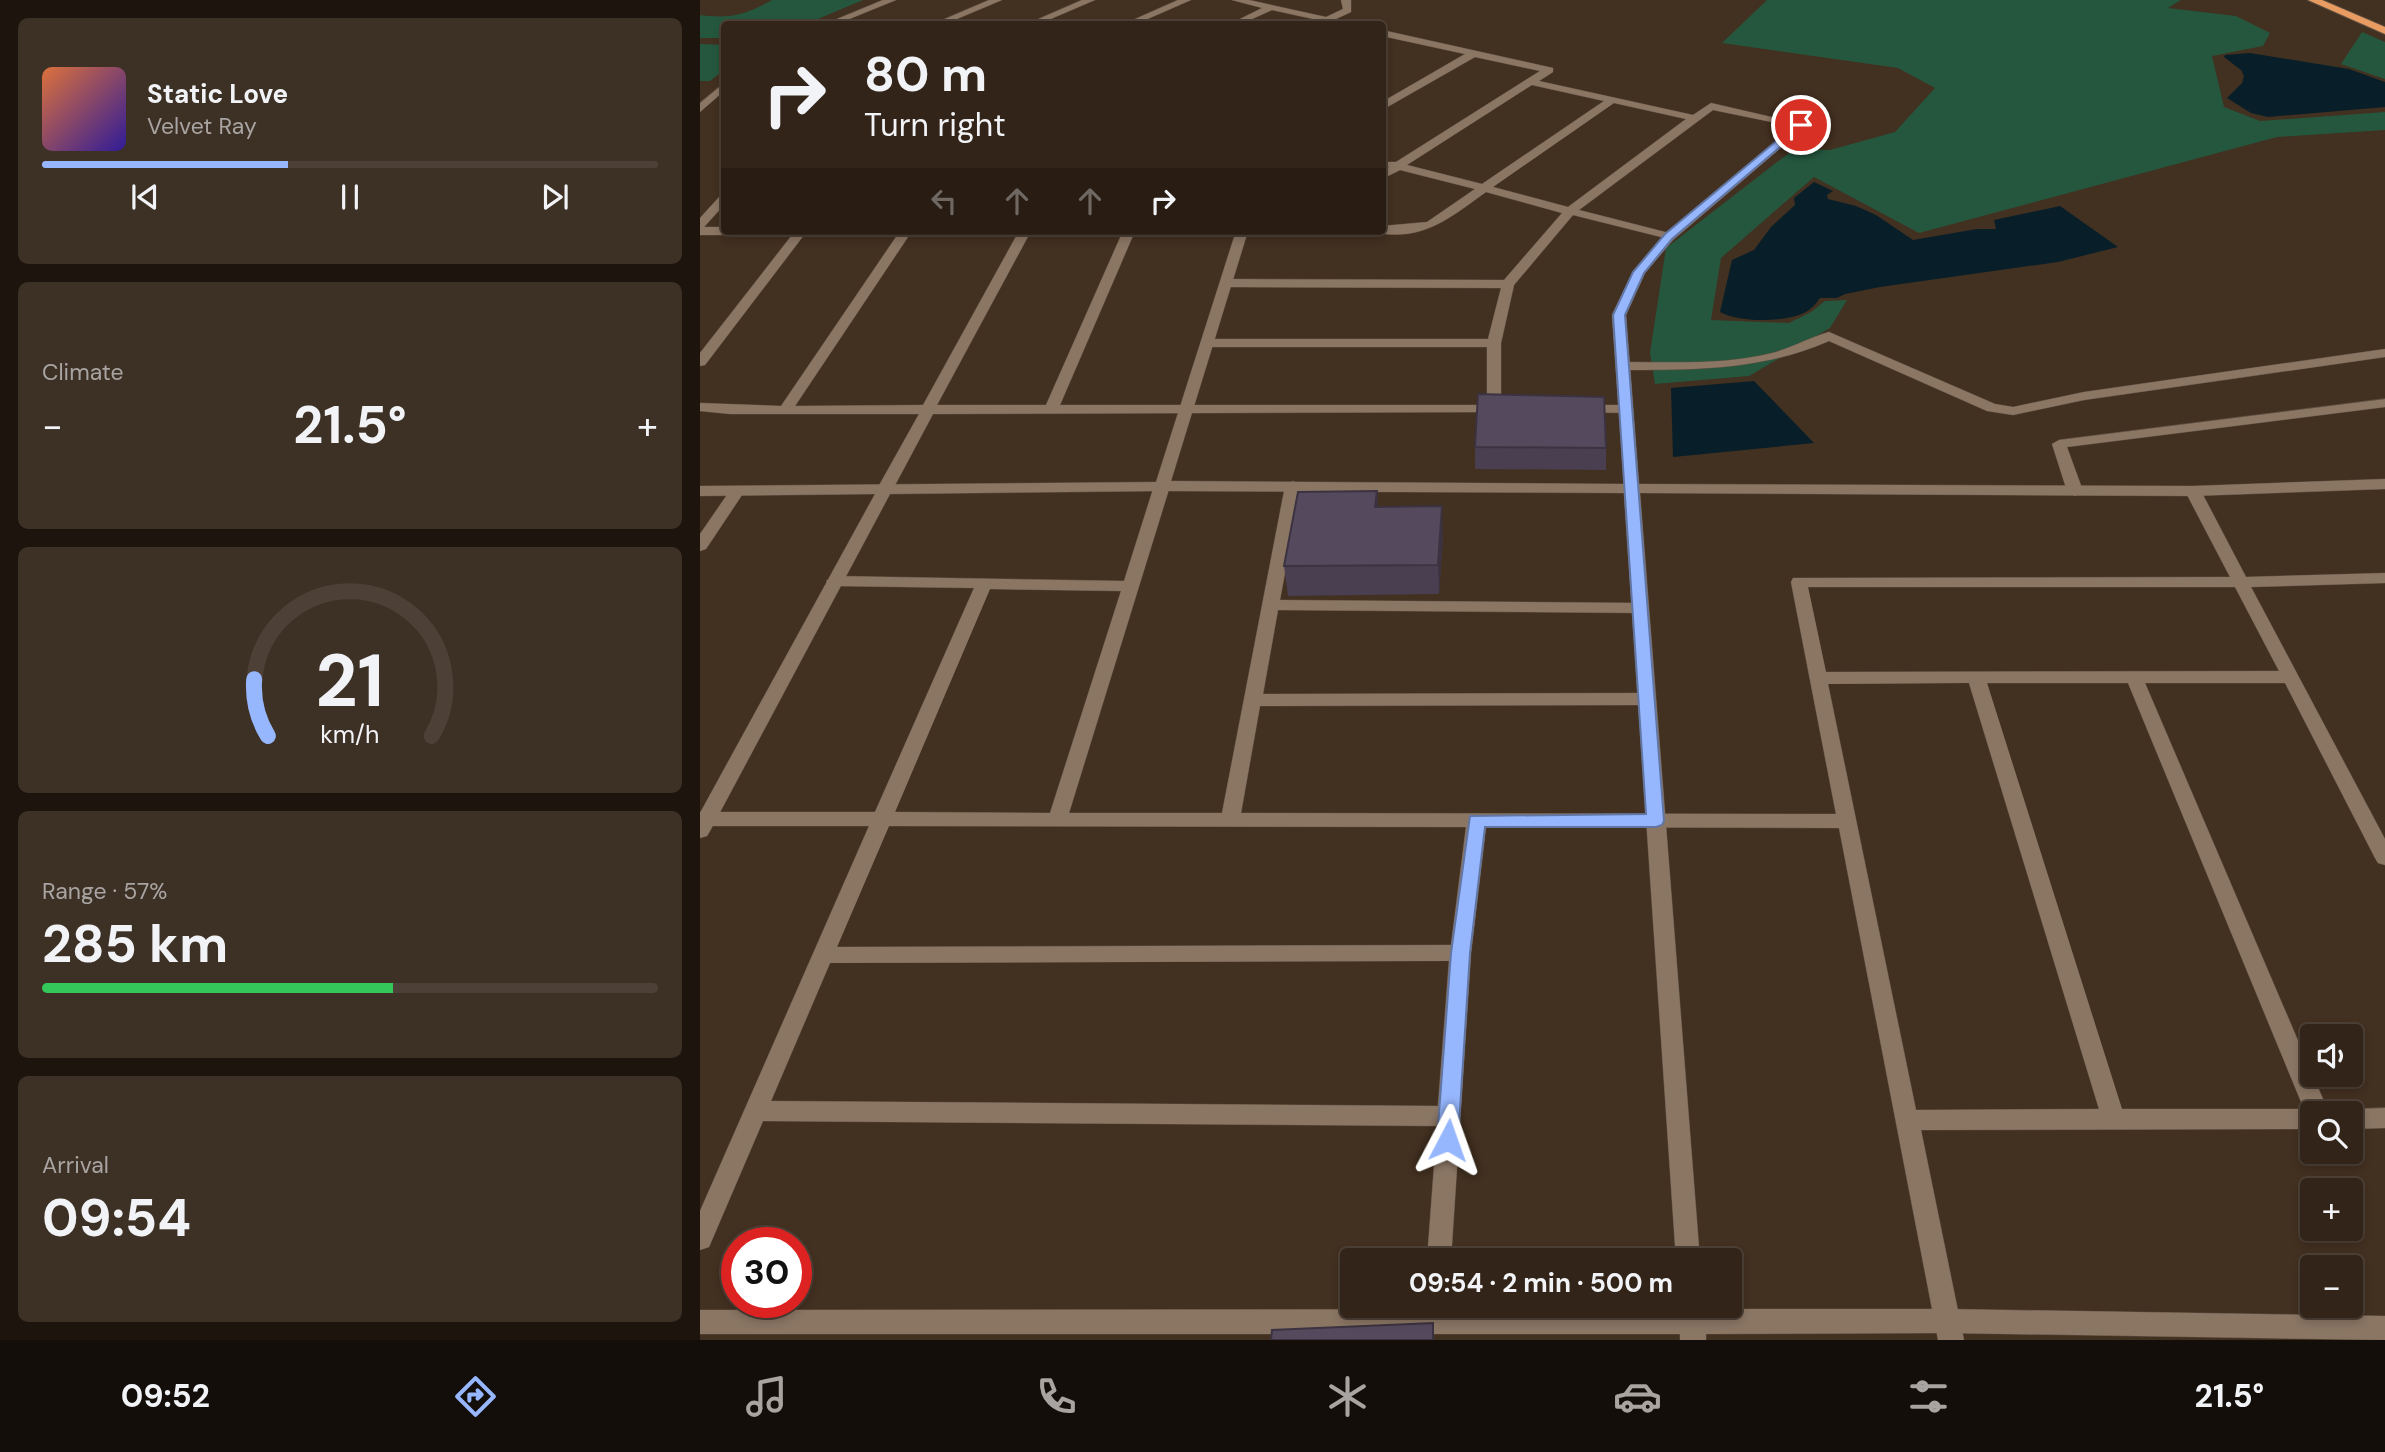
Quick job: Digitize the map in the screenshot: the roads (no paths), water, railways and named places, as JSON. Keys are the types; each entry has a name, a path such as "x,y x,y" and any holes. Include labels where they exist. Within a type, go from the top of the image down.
{"highway":[{"path":"2313,0 2385,31"},
{"path":"2335,0 2385,21"}],"street":[{"path":"838,21 891,0"},
{"path":"945,21 997,0"},
{"path":"1039,21 1090,0"},
{"path":"1136,21 1186,0"},
{"path":"1237,0 1326,21"},
{"path":"1332,21 1348,10 1346,0"},
{"path":"1241,21 1270,8"},
{"path":"1386,34 1549,70 1386,173"},
{"path":"1386,45 1401,37"},
{"path":"1386,105 1474,53"},
{"path":"1532,82 1694,118"},
{"path":"700,109 721,91"},
{"path":"1386,230 1431,225 1612,100"},
{"path":"1494,409 1494,343 1508,284 1570,211 1711,106 1801,125 1668,237 1639,272 1619,315 1625,366 1687,1248"},
{"path":"1386,163 1668,237"},
{"path":"700,225 721,201"},
{"path":"700,231 721,231"},
{"path":"700,362 798,235"},
{"path":"785,410 903,235"},
{"path":"1023,235 702,823 882,819 1847,821"},
{"path":"1051,409 1127,235"},
{"path":"1057,820 1241,235"},
{"path":"1226,283 1508,284"},
{"path":"1625,366 1744,364 1783,356 1829,336 2003,411 2084,396 2385,353"},
{"path":"1207,343 1494,343"},
{"path":"2075,491 2059,444 2385,403"},
{"path":"700,407 730,410 1520,409"},
{"path":"1573,409 1626,409"},
{"path":"700,491 1293,486 1632,490 2193,491 2385,484"},
{"path":"1230,820 1293,486"},
{"path":"2193,491 2291,677 2378,833 2385,858"},
{"path":"700,546 736,492"},
{"path":"1949,1331 1799,582 2241,582 2385,578"},
{"path":"834,582 1130,586"},
{"path":"700,1240 984,584"},
{"path":"1271,605 1640,608"},
{"path":"1976,677 2114,1120"},
{"path":"2134,677 2312,1101"},
{"path":"1818,678 2291,677"},
{"path":"1253,700 1647,698"},
{"path":"1440,1248 1460,953 1477,820"},
{"path":"823,955 1460,953"},
{"path":"755,1111 1449,1116"},
{"path":"2363,1118 2385,1118"},
{"path":"1906,1120 2300,1119"},
{"path":"700,1322 1340,1315"},
{"path":"1564,1318 1949,1331 2346,1335 2385,1328"}],"water":[{"path":"2250,53 2349,69 2385,82 2385,107 2268,117 2251,113 2227,98 2242,83 2244,76 2241,70 2224,57"},
{"path":"1814,182 1833,191 1827,195 1828,199 1856,206 1876,215 1913,240 1977,229 1996,229 1994,220 2060,206 2118,247 2058,262 1880,287 1837,298 1820,298 1801,314 1778,319 1751,320 1720,312 1732,260 1754,250 1771,227 1795,205 1794,198"},
{"path":"1754,381 1814,443 1673,457 1671,388"}]}
